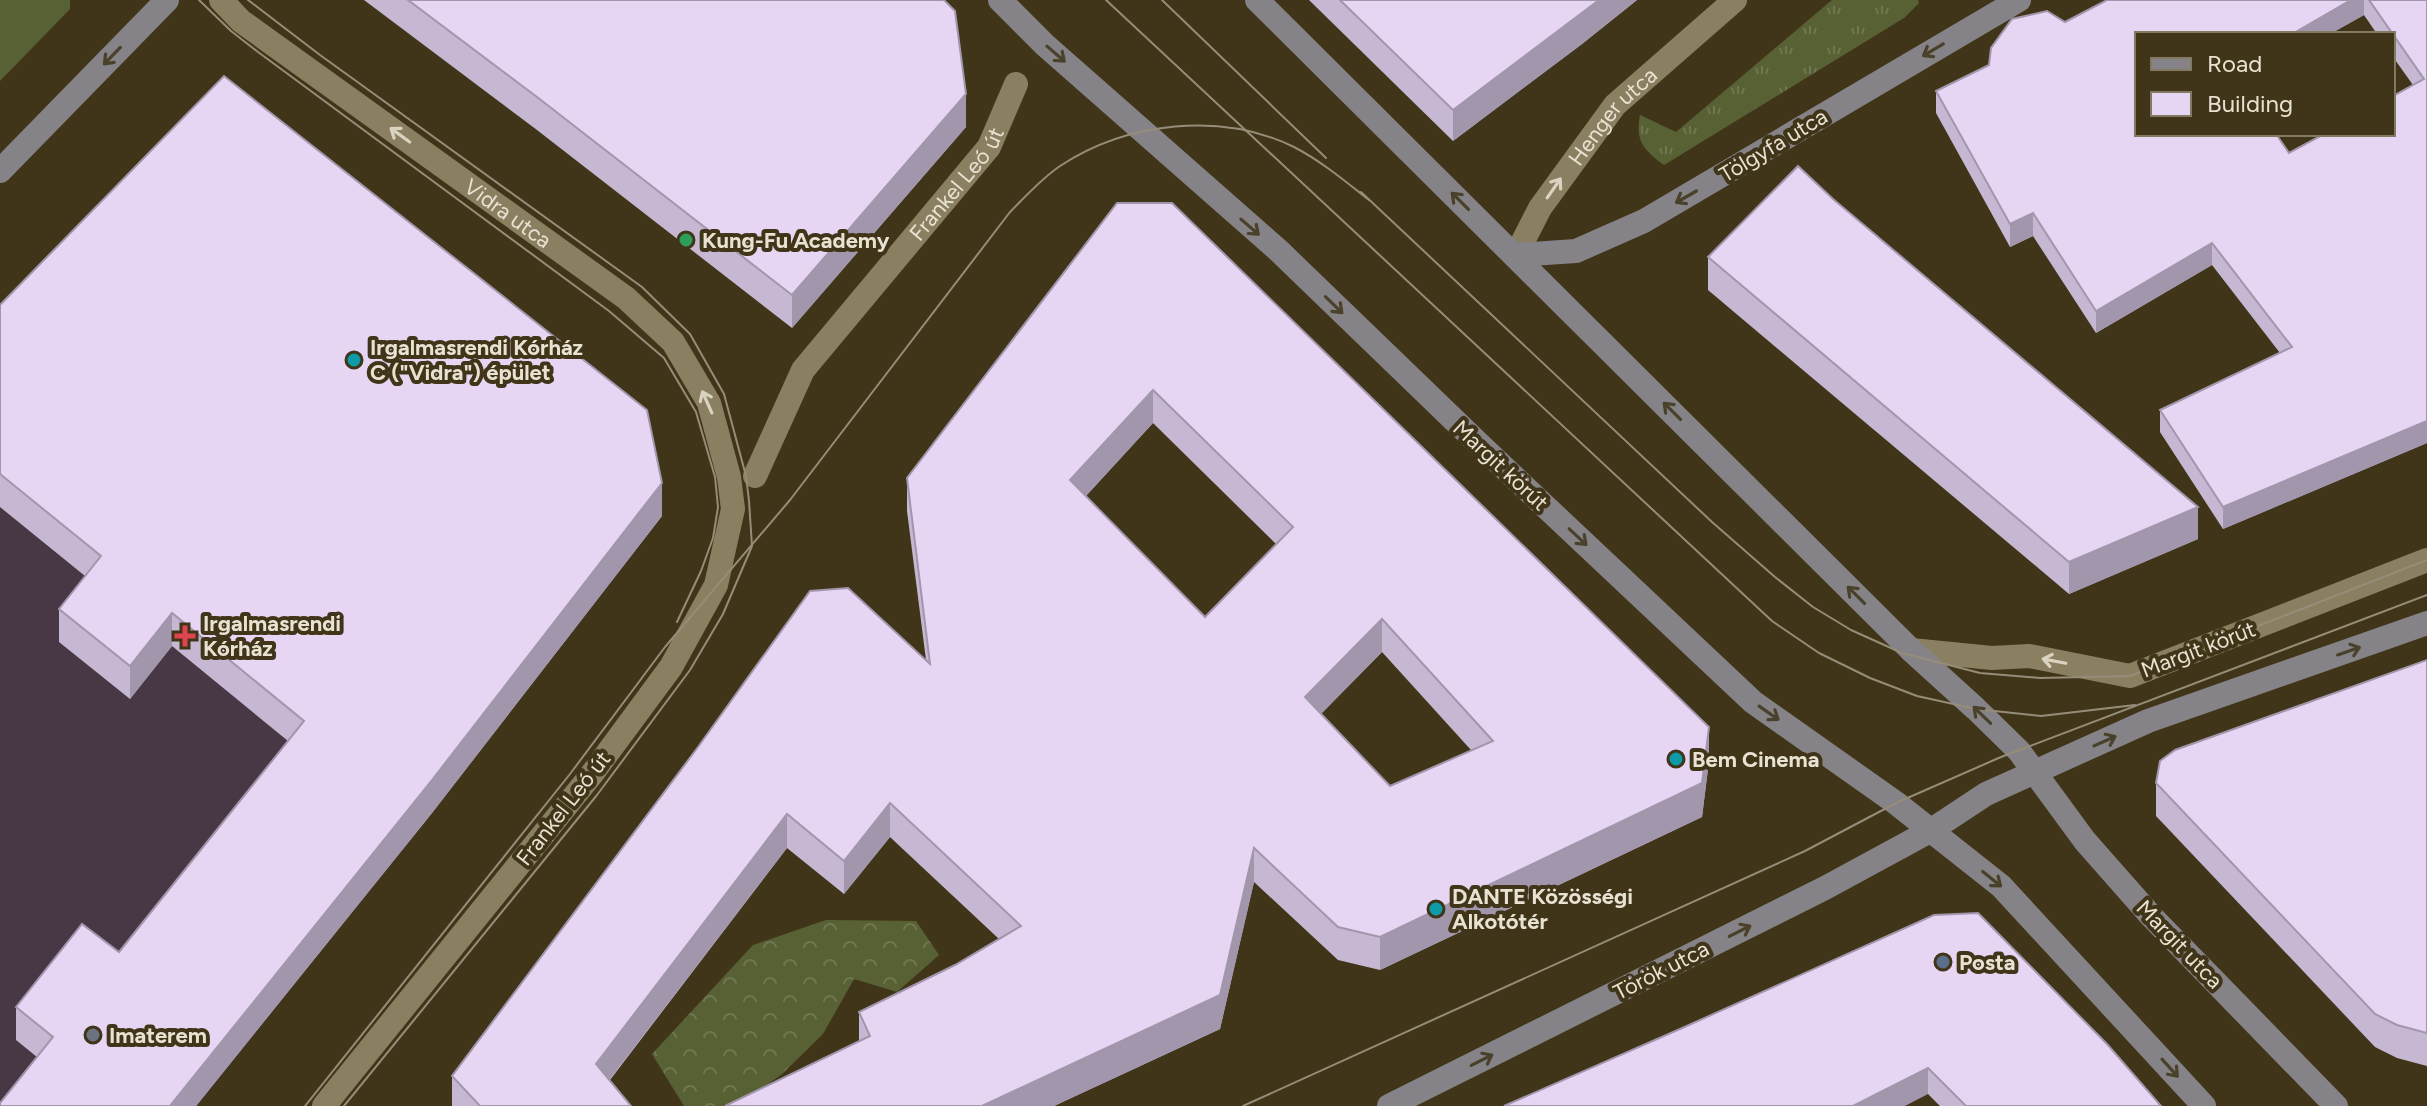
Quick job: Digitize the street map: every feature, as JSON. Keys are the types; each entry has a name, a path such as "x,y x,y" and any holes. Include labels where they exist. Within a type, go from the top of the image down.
{"main road":[{"path":"0,171 167,0"},
{"name":"Margit körút","path":"1000,0 1045,45 1278,250 1753,702 1847,767 1930,831"},
{"path":"1257,0 1911,650 1987,719 2019,751 2034,772"},
{"name":"Tölgyfa utca","path":"1516,255 1576,251 1644,221 2019,0"},
{"path":"2204,1106 2001,886 1930,831 1986,794 2148,721 2427,623"},
{"name":"Margit utca","path":"2034,772 2085,841 2152,917 2336,1106"},
{"name":"Török utca","path":"1389,1106 1825,888 1930,831"}],"street":[{"name":"Vidra utca","path":"221,0 241,21 626,298 673,342 709,403 729,477"},
{"name":"Henger utca","path":"1516,255 1540,208 1615,105 1735,0"},
{"name":"Frankel Leó út","path":"755,476 803,370 989,147 1016,84"},
{"name":"Frankel Leó út","path":"324,1106 592,774 671,667 716,585 733,509 729,477"},
{"name":"Margit körút","path":"1911,650 1992,658 2029,656 2130,676 2427,560"}],"shaded area":[{"name":"Irgalmasrendi Kórház","path":"0,339 493,734 197,1106 0,1106"}],"green space":[{"path":"0,0 70,0 70,9 0,81"},
{"path":"1832,0 1918,0 1919,3 1904,18 1664,165 1646,149 1640,138 1640,115 1676,132"},
{"path":"826,920 916,921 939,955 897,992 854,979 823,1034 781,1075 736,1106 684,1106 652,1054 753,945"}],"building":[{"path":"408,0 944,0 955,11 966,94 792,295"},
{"path":"1340,0 1599,0 1453,110"},
{"path":"2107,0 2351,0 2295,32 2135,32 2135,136 2277,136 2289,153 2320,136 2395,136 2395,95 2424,79 2395,37 2395,32 2391,32 2369,0 2427,0 2427,421 2223,507 2160,410 2292,347 2212,243 2096,311 2033,213 2010,224 1936,91 1989,65 1991,48 2012,19 2047,11 2065,22"},
{"path":"224,76 647,410 662,483 432,780 170,1106 0,1106 53,1037 16,1007 82,924 119,952 304,721 172,613 130,666 59,609 101,556 0,474 0,305"},
{"path":"1798,166 1833,199 2198,507 2069,562 1708,257"},
{"path":"1117,203 1172,203 1709,727 1702,783 1380,937 1338,927 1254,848 1220,995 982,1106 725,1106 870,1036 859,1012 955,965 1021,926 890,803 844,861 787,814 596,1064 631,1106 480,1106 452,1076 698,747 810,591 848,588 930,664 907,478","holes":["1153,390 1293,527 1205,617 1070,480","1382,619 1493,741 1390,786 1305,697"]},
{"path":"2427,660 2427,1033 2397,1025 2375,1014 2156,783 2160,761 2175,750"},
{"path":"1978,913 2107,1044 2161,1106 1966,1106 1928,1068 1853,1106 1504,1106 1934,915"}],"tram line":[{"path":"199,0 258,52 609,311 664,358 696,412 715,477 718,507 713,538 677,622"},
{"path":"248,0 642,287 690,334 724,394 746,476 749,501 752,546 723,614 690,670 597,795 344,1106"},
{"path":"1106,0 1772,621 1819,653 1870,678 1917,696 1976,709 2041,716 2135,705"},
{"path":"1162,0 1326,158"},
{"path":"305,1106 570,774 665,647 790,500 1010,212 1046,176 1086,151 1115,139 1175,126 1206,126 1266,136 1294,147 1369,200"},
{"path":"1361,192 1712,522 1775,577 1813,607 1851,630 1902,653 1980,673 2040,678 2130,676 2427,560"},
{"path":"1243,1106 1805,851 1896,803 2001,757 2427,595"}],"place":[{"name":"Kung-Fu Academy","path":"686,240"},
{"name":"Irgalmasrendi Kórház C (\"Vidra\") épület","path":"354,360"},
{"name":"Irgalmasrendi Kórház","path":"185,636"},
{"name":"Bem Cinema","path":"1676,759"},
{"name":"DANTE Közösségi Alkotótér","path":"1436,909"},
{"name":"Posta","path":"1943,962"},
{"name":"Imaterem","path":"93,1035"}]}
